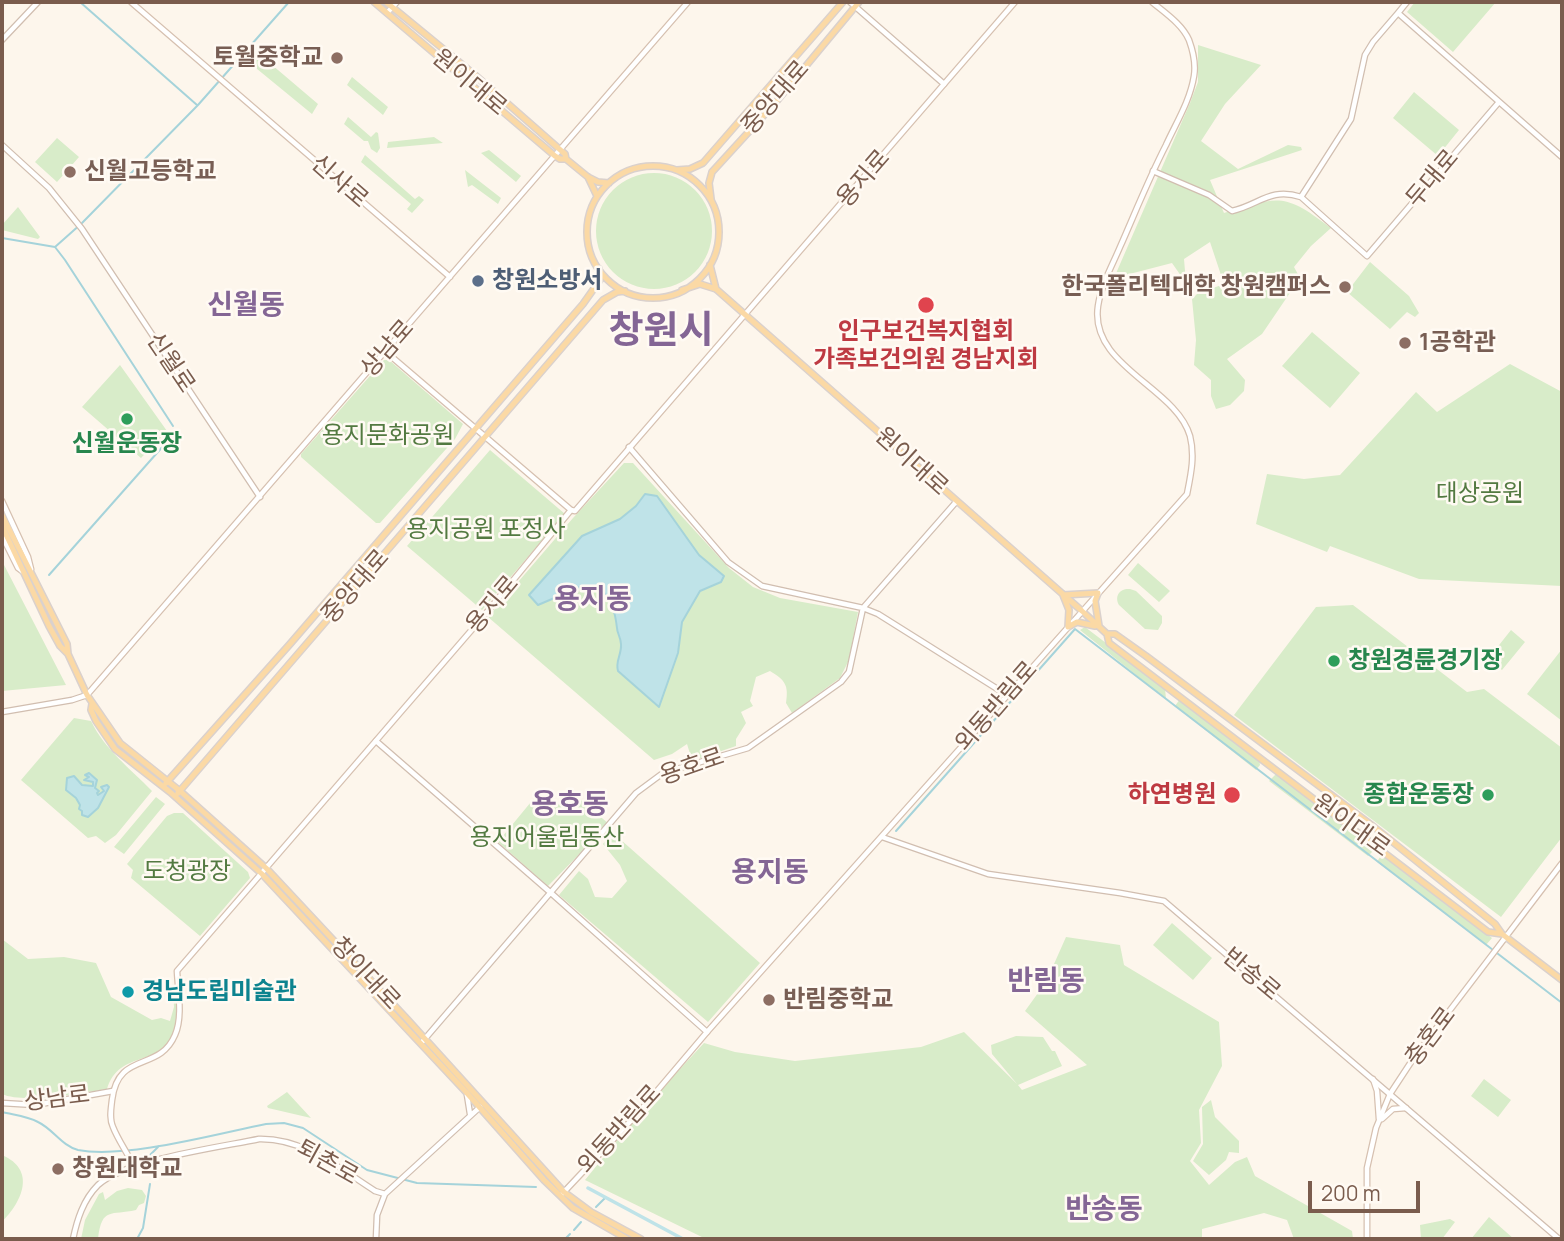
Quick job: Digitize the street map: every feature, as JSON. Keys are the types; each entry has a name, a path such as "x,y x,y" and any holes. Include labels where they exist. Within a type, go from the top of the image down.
{"main road":[{"path":"2,40 38,2"},
{"name":"신사로","path":"131,2 450,278"},
{"name":"원이대로","path":"374,2 555,156 566,159 598,182 609,183"},
{"name":"원이대로","path":"386,2 475,75 565,154 566,159"},
{"path":"387,13 397,2"},
{"name":"상남로","path":"87,695 688,2"},
{"name":"중앙대로","path":"674,170 690,169 703,163 843,2"},
{"name":"용지로","path":"113,1091 119,1075 125,1070 152,1059 170,1044 178,1024 177,971 571,510 575,511 1015,2"},
{"name":"외동반림로","path":"562,1192 640,1111 707,1032 1187,494 1193,451 1189,433 1168,403 1109,348 1097,311 1101,293 1153,171 1187,100 1195,65 1184,31 1152,2"},
{"path":"1153,171 1209,195 1232,211 1276,194 1287,193 1301,197 1352,119 1365,55 1407,2"},
{"path":"855,3 944,84"},
{"name":"중앙대로","path":"711,201 709,183 712,172 776,102 855,3"},
{"path":"1398,13 1562,157"},
{"name":"두대로","path":"1301,197 1367,256 1499,102"},
{"name":"신월로","path":"2,145 49,188 82,229 260,497"},
{"path":"682,290 698,279 710,264 719,235 711,201 696,182 674,170 655,166 622,174 597,196 589,215 587,231 591,253 599,269 611,282 625,291 654,297 682,290 700,284 716,289"},
{"name":"원이대로","path":"589,177 597,196"},
{"path":"710,264 716,289"},
{"name":"중앙대로","path":"165,784 583,304 600,280 599,269"},
{"name":"원이대로","path":"716,289 1100,629 1107,634 1115,634 1146,656 1374,827 1495,924 1504,936 1562,980"},
{"name":"중앙대로","path":"178,794 603,300 617,292 625,291"},
{"path":"583,304 589,307 591,314"},
{"path":"386,352 571,510"},
{"path":"629,447 728,562 748,578 779,591 863,608 895,624 1007,695"},
{"path":"2,501 28,557 32,573"},
{"name":"용호로","path":"423,1041 636,793 663,774 748,748 841,682 849,672 863,608 956,502"},
{"name":"창이대로","path":"2,515 67,644 68,654 92,704 91,710 96,721 112,746 178,794 264,871 555,1182 573,1208 641,1239"},
{"name":"창이대로","path":"2,526 48,626 68,654"},
{"path":"2,536 18,568 24,572"},
{"path":"1068,627 1069,610 1063,595 1098,593 1095,601 1100,629"},
{"path":"1068,627 1077,622 1091,624 1100,629"},
{"name":"원이대로","path":"1107,634 1110,643 1322,806 1489,932 1504,936"},
{"path":"2,712 87,695"},
{"path":"376,741 707,1032"},
{"name":"창이대로","path":"165,784 170,792 178,794"},
{"name":"반송로","path":"882,837 988,874 1120,892 1164,901 1559,1239"},
{"path":"1504,936 1562,863"},
{"name":"충혼로","path":"1367,1239 1367,1168 1379,1122 1390,1094 1504,936"},
{"name":"창이대로","path":"423,1041 544,1180 562,1192"},
{"name":"충혼로","path":"1373,1079 1377,1091 1379,1122"},
{"path":"113,1091 112,1126 133,1165"},
{"name":"상남로","path":"2,1103 35,1105 113,1091"},
{"path":"466,1092 470,1115"},
{"path":"376,1239 377,1214 385,1194 480,1107"},
{"path":"1379,1122 1389,1111 1406,1108"},
{"path":"470,1115 488,1116"},
{"name":"퇴촌로","path":"73,1239 84,1204 98,1185 133,1165 259,1139 276,1139 306,1147 375,1191 385,1194"},
{"name":"창이대로","path":"589,1214 627,1239"}],"green space":[{"path":"1415,2 1496,2 1453,52 1407,12"},
{"path":"1198,45 1261,65 1225,104 1201,141 1238,169 1288,145 1301,147 1302,150 1210,180 1224,213 1257,203 1280,201 1302,208 1331,228 1311,246 1294,267 1300,278 1262,334 1227,359 1245,380 1244,391 1230,405 1216,409 1211,396 1211,380 1194,365 1196,340 1192,299 1197,294 1224,284 1210,242 1184,259 1186,283 1172,263 1114,278 1198,82"},
{"path":"258,53 318,104 312,114 251,64"},
{"path":"352,77 388,107 383,115 347,85"},
{"path":"1414,92 1459,130 1438,156 1393,118"},
{"path":"348,117 371,137 378,133 380,148 377,153 371,149 368,141 364,141 344,124"},
{"path":"434,137 443,143 387,148 388,142"},
{"path":"57,138 79,157 57,182 35,162"},
{"path":"489,150 521,176 516,182 481,153"},
{"path":"365,155 415,199 419,196 424,200 412,213 407,209 411,204 361,162"},
{"path":"465,170 501,198 498,204 472,185 468,187"},
{"path":"654,173 676,178 695,190 707,209 712,231 707,253 695,272 676,284 654,289 632,284 613,272 601,253 596,231 601,209 613,190 632,178"},
{"path":"18,207 40,237 38,239 2,230 2,225"},
{"path":"1370,262 1409,296 1419,313 1415,317 1407,312 1390,329 1347,292"},
{"path":"1312,332 1360,373 1330,408 1282,366"},
{"name":"용지문화공원","path":"384,360 389,360 463,424 455,439 380,523 376,523 301,457 301,454"},
{"name":"대상공원","path":"1510,364 1562,392 1562,586 1419,579 1330,546 1327,552 1256,524 1267,474 1304,479 1340,475 1416,392 1437,412"},
{"name":"신월운동장","path":"120,365 167,431 141,458 82,407"},
{"name":"용지공원 포정사","path":"490,450 565,514 482,610 407,546"},
{"path":"624,463 633,463 729,568 753,587 780,598 858,612 849,660 840,678 792,713 786,703 786,687 779,677 770,671 756,677 750,701 753,706 741,712 746,723 736,739 736,746 701,758 691,757 687,744 672,754 654,760 488,617"},
{"path":"2,561 66,685 2,691"},
{"path":"1138,563 1170,591 1159,602 1128,575"},
{"path":"1130,589 1136,591 1162,616 1158,630 1145,629 1119,605 1119,593"},
{"path":"1353,605 1467,692 1484,689 1562,748 1562,837 1501,917 1234,715 1316,607"},
{"path":"1085,627 1165,688 1166,699 1080,630"},
{"path":"1511,630 1525,642 1502,670 1488,659"},
{"path":"1562,649 1562,721 1527,694"},
{"path":"1180,699 1259,758 1260,765 1256,770 1175,706"},
{"path":"74,718 91,721 111,750 152,791 116,835 105,843 96,836 88,838 21,780"},
{"path":"1276,774 1371,845 1374,850 1368,856 1269,781"},
{"name":"용지어울림동산","path":"540,791 558,805 570,791 609,824 548,886 498,842"},
{"path":"156,797 165,804 124,854 114,847"},
{"name":"도청광장","path":"183,813 248,872 250,878 200,936 131,878 133,870 127,864 167,816"},
{"path":"612,832 760,963 708,1022 559,895 579,871 588,879 595,897 612,898 627,881 620,865 603,844"},
{"path":"1384,856 1492,938 1486,945 1377,862"},
{"path":"1172,923 1212,958 1193,980 1153,945"},
{"path":"1066,937 1120,945 1124,965 1219,1022 1222,1066 1199,1110 1201,1143 1190,1161 1209,1185 1235,1162 1247,1157 1255,1176 1352,1231 1353,1239 1294,1239 1287,1220 1264,1213 1202,1229 1202,1239 706,1239 585,1180 642,1110 704,1043 735,1052 795,1061 921,1047 964,1032 1017,1084 992,1054 991,1045 1016,1036 1043,1037 1052,1051 1055,1051 1062,1066 1018,1085 1022,1090 1087,1065 1025,1011 1046,982"},
{"path":"2,939 28,959 64,957 96,963 111,997 152,1020 161,1018 170,1021 174,1007 173,989 176,993 176,1023 168,1043 151,1055 121,1068 107,1089 38,1098 2,1094"},
{"path":"1484,1079 1511,1100 1498,1117 1471,1096"},
{"path":"287,1092 311,1118 268,1108 267,1106"},
{"path":"1211,1100 1215,1117 1239,1141 1239,1153 1229,1152 1226,1160 1209,1175 1193,1161 1203,1144 1202,1107"},
{"path":"2,1155 20,1169 23,1187 15,1205 2,1222"},
{"path":"128,1188 142,1190 146,1196 144,1203 136,1210 105,1217 98,1239 81,1239 85,1220 99,1194 103,1192 105,1200 117,1191"},
{"path":"1489,1217 1514,1239 1471,1239"},
{"path":"1450,1219 1455,1222 1442,1239 1421,1239 1420,1225"}],"water":[{"path":"645,494 657,496 699,555 724,576 721,582 700,591 682,622 678,653 659,707 618,671 621,648 615,616 600,588 580,587 538,605 529,595 582,536 620,519 636,506"},
{"path":"89,773 97,780 95,788 99,791 98,795 104,791 101,787 109,787 98,808 88,817 82,815 76,798 66,790 67,778 74,776 82,785 93,786 93,782 84,780 89,777 85,775"}],"waterway":[{"path":"80,2 197,105"},
{"path":"2,238 55,247 198,105 289,2"},
{"path":"55,247 173,426"},
{"path":"49,575 172,436"},
{"path":"896,831 1075,629 1562,1003"},
{"path":"2,1112 38,1122 72,1148 98,1152 145,1148 266,1124 284,1123 303,1128 367,1170 417,1183 536,1187"},
{"path":"150,1155 159,1146"},
{"path":"137,1239 143,1228 150,1184"},
{"path":"588,1188 683,1239"},
{"path":"596,1207 605,1198"},
{"path":"574,1230 581,1222"},
{"path":"565,1239 570,1234"}],"place":[{"name":"토월중학교","path":"337,58"},
{"name":"신월고등학교","path":"70,172"},
{"name":"창원소방서","path":"478,281"},
{"name":"한국폴리텍대학 창원캠퍼스","path":"1345,287"},
{"name":"인구보건복지협회 가족보건의원 경남지회","path":"926,305"},
{"name":"1공학관","path":"1405,343"},
{"name":"신월운동장","path":"127,419"},
{"name":"창원경륜경기장","path":"1334,661"},
{"name":"하연병원","path":"1232,795"},
{"name":"종합운동장","path":"1488,795"},
{"name":"경남도립미술관","path":"128,992"},
{"name":"반림중학교","path":"769,1000"},
{"name":"창원대학교","path":"58,1169"}],"district":[{"name":"신월동","path":"246,306"},
{"name":"창원시","path":"661,332"},
{"name":"용지동","path":"593,600"},
{"name":"용호동","path":"570,805"},
{"name":"용지동","path":"770,873"},
{"name":"반림동","path":"1046,982"},
{"name":"반송동","path":"1104,1210"}]}
